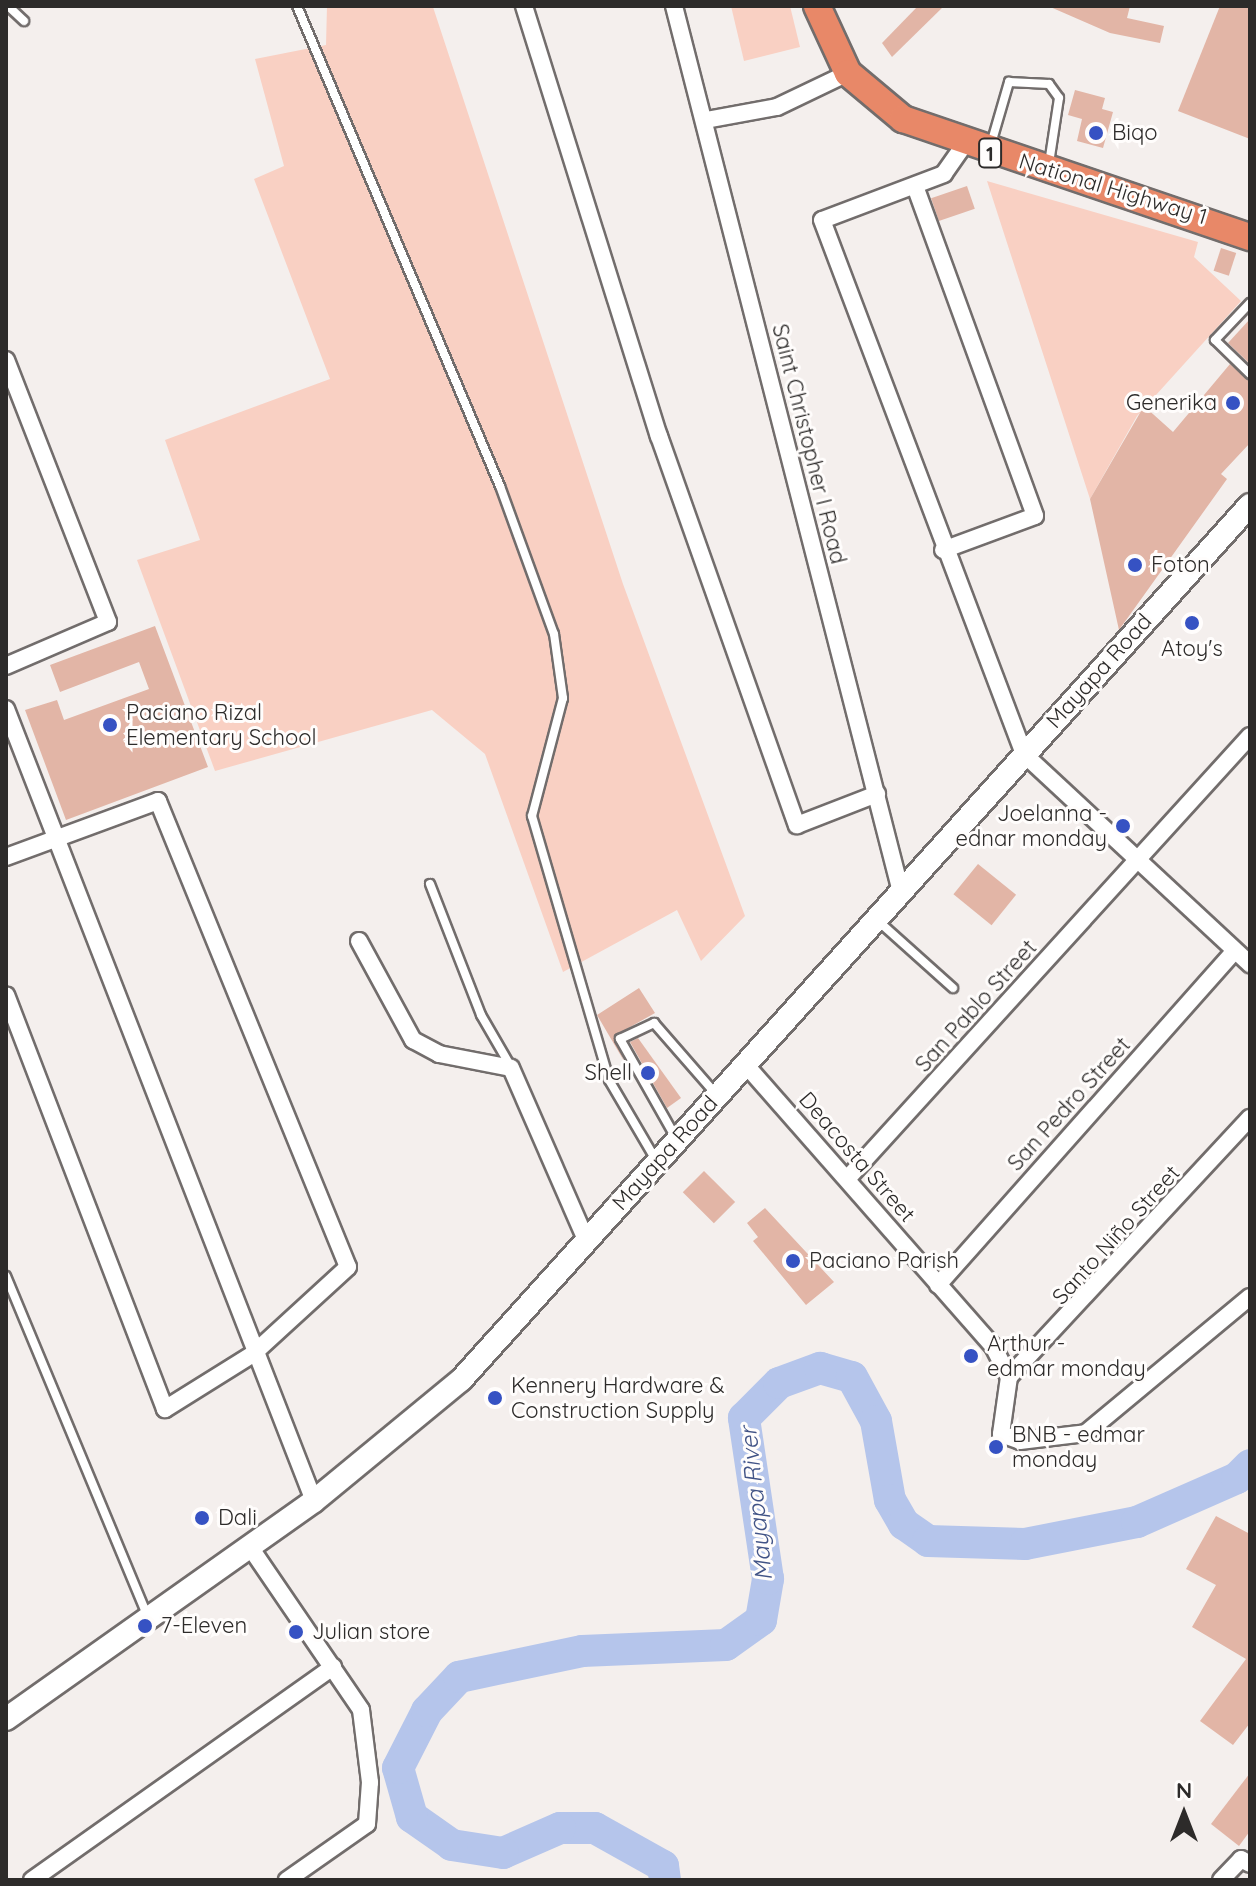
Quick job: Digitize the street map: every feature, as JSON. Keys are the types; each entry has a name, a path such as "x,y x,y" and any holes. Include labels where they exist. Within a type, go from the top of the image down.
{"highway":[{"name":"National Highway 1","path":"817,6 848,73 903,119 977,149 1245,229"}],"main road":[{"name":"Mayapa Road","path":"6,1719 314,1501 461,1380 587,1242 656,1160 1250,505"}],"street":[{"path":"524,6 659,436 797,825 877,794"},
{"name":"Saint Christopher I Road","path":"674,6 706,120 901,892"},
{"path":"706,120 777,107 848,73"},
{"path":"977,149 944,174 822,220 943,550 1024,754 1250,964"},
{"path":"915,186 1035,516 943,550"},
{"path":"6,360 108,622 6,666"},
{"path":"6,709 253,1354 314,1501"},
{"name":"San Pablo Street","path":"847,1179 1250,736"},
{"path":"6,857 158,801 348,1267 253,1354 165,1409 6,995"},
{"path":"359,941 413,1040 439,1054 511,1068 587,1242"},
{"name":"San Pedro Street","path":"938,1285 1234,952"},
{"name":"Deacosta Street","path":"745,1064 993,1346 1009,1377"},
{"name":"Santo Niño Street","path":"1009,1377 1250,1118"},
{"path":"1009,1377 1001,1434 1020,1441 1086,1433 1250,1297"},
{"path":"250,1547 361,1710 370,1782 367,1824 287,1880"},
{"path":"32,1880 333,1667"},
{"path":"1221,1880 1241,1859 1250,1864"}],"lane":[{"path":"8,6 24,21"},
{"path":"297,6 500,486 554,634 563,698 532,816 609,1080 656,1160"},
{"path":"977,149 1009,82 1049,84 1059,98 1048,168"},
{"path":"1250,303 1215,340 1250,374"},
{"path":"430,884 481,1015 511,1068"},
{"path":"876,919 953,988"},
{"path":"676,1138 620,1039 654,1023 716,1095"},
{"path":"6,1276 148,1618"}],"shaded area":[{"path":"327,6 433,7 623,584 745,916 701,961 677,910 563,972 485,754 432,710 215,771 137,560 200,540 165,440 330,379 254,179 284,166 255,59 326,45"},
{"path":"731,6 790,6 800,47 744,61"},
{"path":"987,181 1198,242 1194,257 1241,301 1137,416 1090,499"}],"building":[{"path":"918,6 944,6 892,57 882,43"},
{"path":"1048,6 1130,6 1127,18 1164,26 1160,43 1110,33"},
{"path":"1220,6 1250,6 1250,139 1178,111"},
{"path":"1075,90 1105,98 1102,109 1113,112 1103,148 1077,141 1082,119 1068,115"},
{"path":"967,186 975,209 939,221 931,198"},
{"path":"1221,248 1236,253 1229,276 1214,271"},
{"path":"1250,319 1250,364 1228,343"},
{"name":"Foton","path":"1230,364 1250,381 1250,443 1221,474 1227,479 1119,630 1090,499 1144,406 1173,432"},
{"name":"Paciano Rizal Elementary School","path":"155,626 208,767 66,820 25,710 57,700 64,720 149,689 139,662 60,692 50,665"},
{"path":"978,864 1016,895 992,925 953,894"},
{"path":"639,988 655,1013 614,1036 624,1061 597,1015"},
{"path":"638,1038 681,1098 667,1108 630,1042"},
{"path":"704,1171 735,1202 714,1223 683,1192"},
{"name":"Paciano Parish","path":"765,1208 834,1282 806,1305 753,1241 758,1237 747,1223"},
{"path":"1216,1516 1250,1534 1250,1723 1233,1745 1200,1721 1246,1659 1192,1627 1216,1585 1186,1569"},
{"path":"1250,1773 1250,1831 1239,1846 1211,1824"}],"waterway":[{"name":"Mayapa River","path":"665,1880 663,1866 595,1828 560,1828 503,1853 452,1845 412,1817 398,1768 427,1711 459,1677 582,1651 726,1645 761,1620 768,1579 744,1418 779,1383 820,1368 852,1377 876,1421 890,1500 904,1524 928,1541 1025,1544 1137,1522 1237,1478 1250,1465"}],"place":[{"name":"Biqo","path":"1096,133"},
{"name":"Generika","path":"1233,403"},
{"name":"Foton","path":"1135,565"},
{"name":"Atoy's","path":"1192,623"},
{"name":"Paciano Rizal Elementary School","path":"110,725"},
{"name":"Joelanna - ednar monday","path":"1123,826"},
{"name":"Shell","path":"648,1073"},
{"name":"Paciano Parish","path":"793,1261"},
{"name":"Arthur - edmar monday","path":"971,1356"},
{"name":"Kennery Hardware & Construction Supply","path":"495,1398"},
{"name":"BNB - edmar monday","path":"996,1447"},
{"name":"Dali","path":"202,1518"},
{"name":"7-Eleven","path":"145,1626"},
{"name":"Julian store","path":"296,1632"}]}
